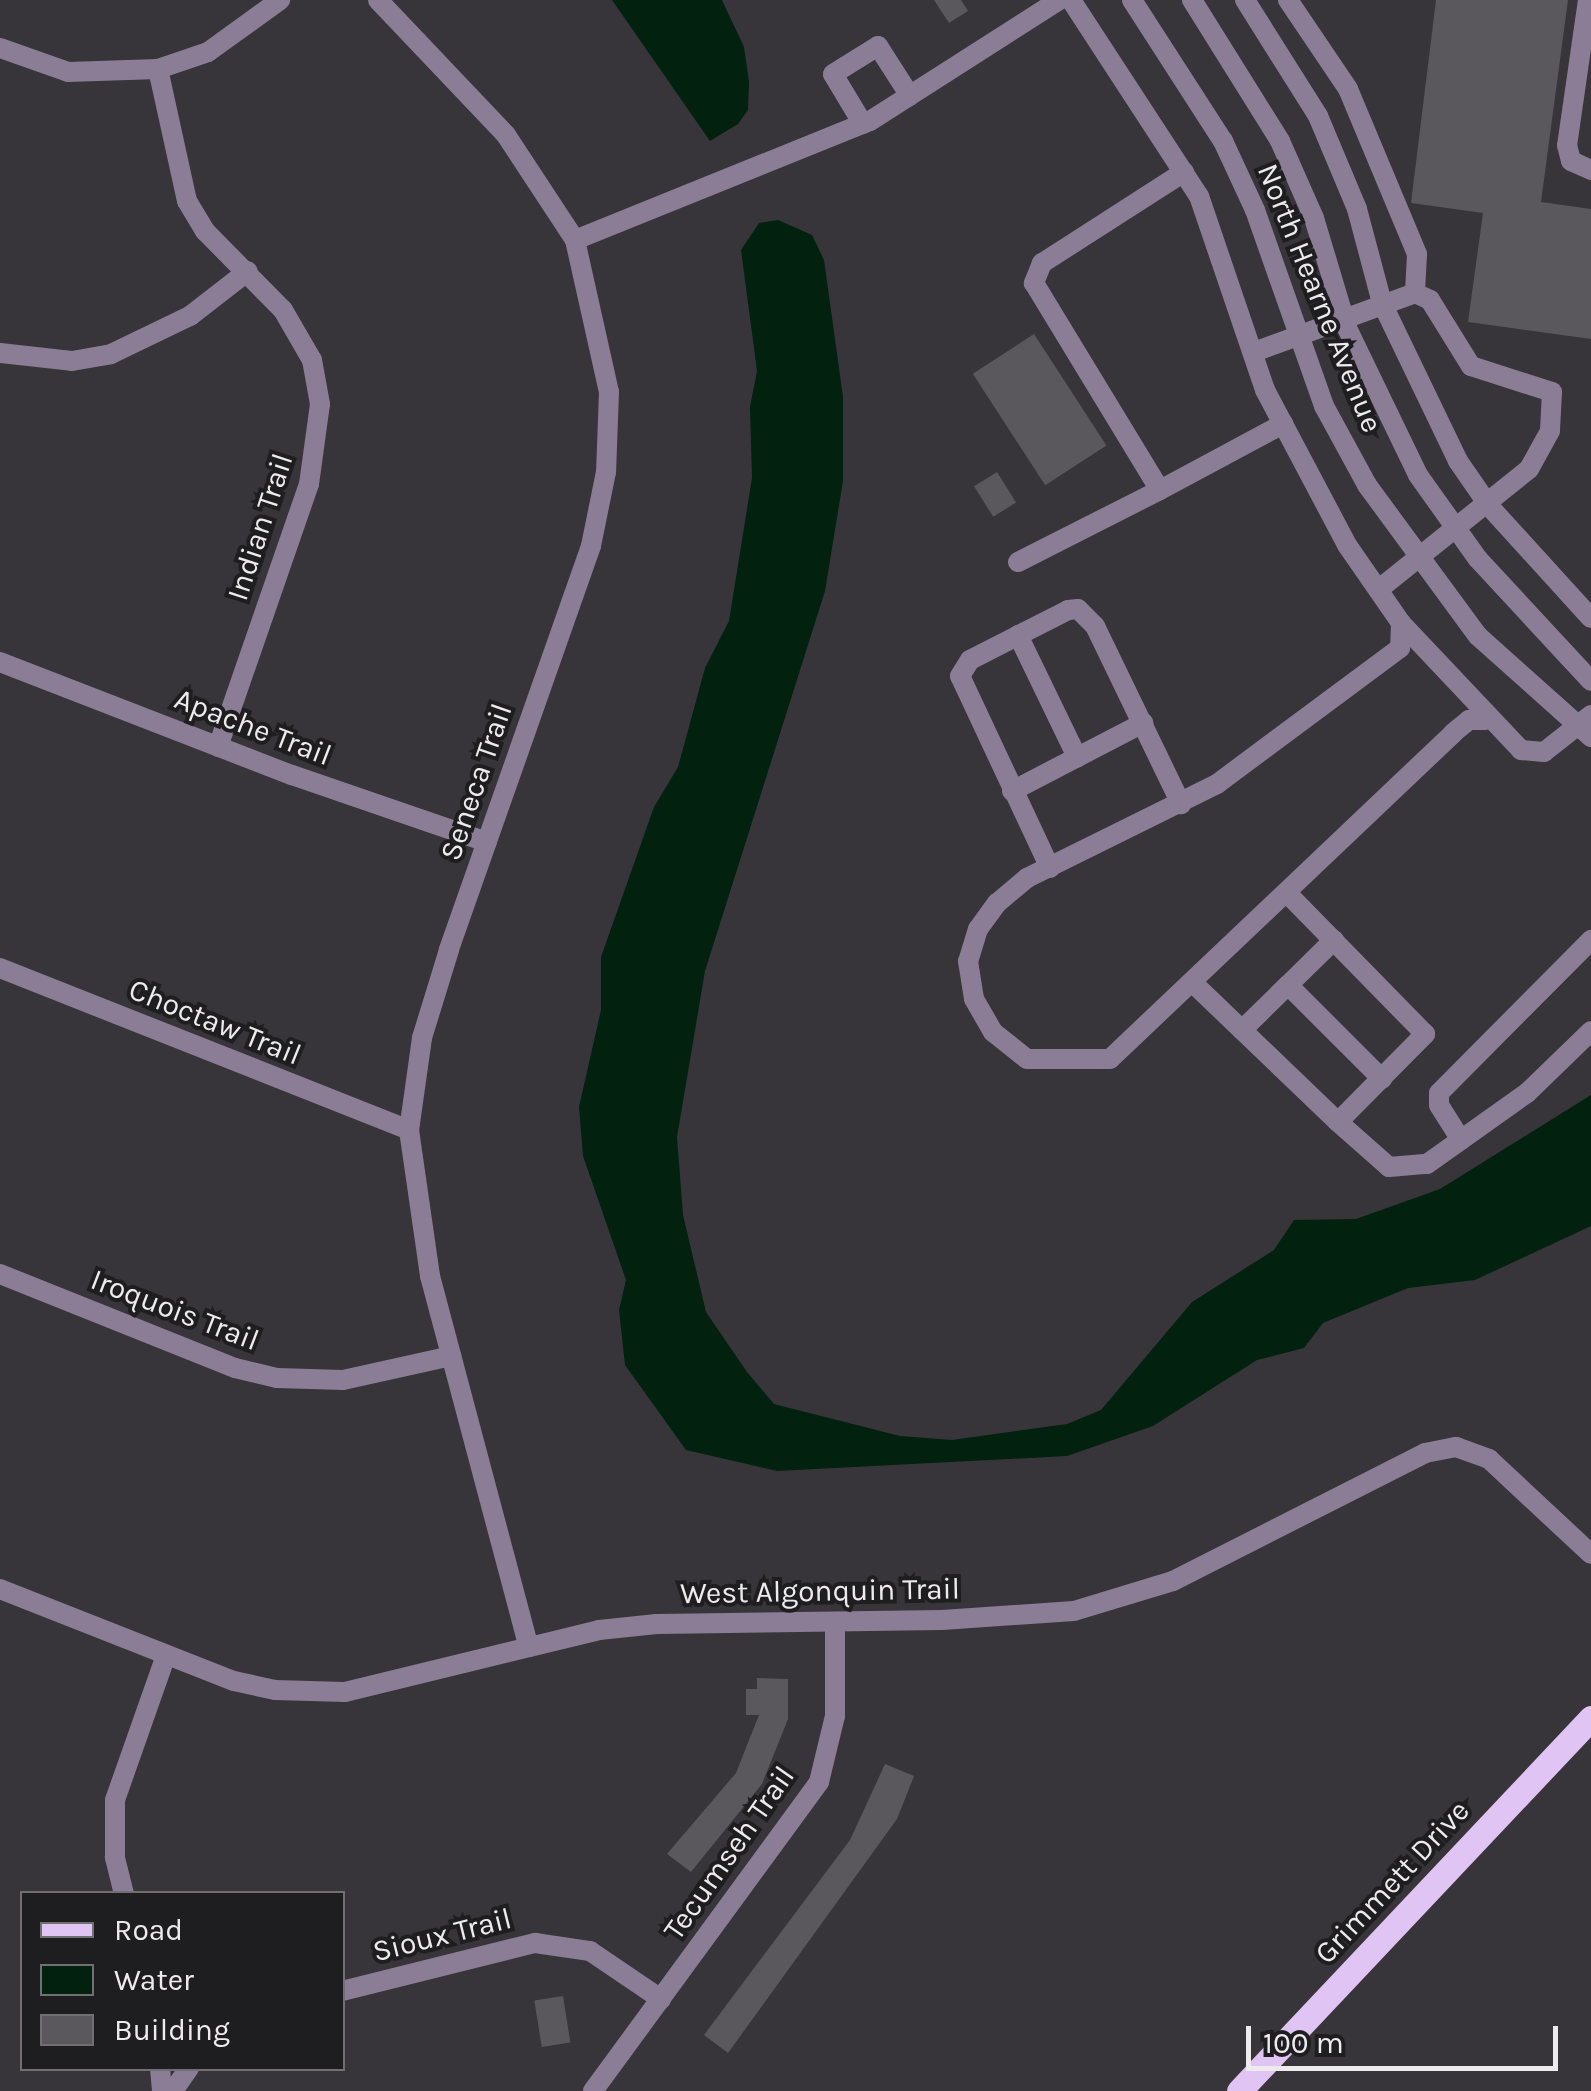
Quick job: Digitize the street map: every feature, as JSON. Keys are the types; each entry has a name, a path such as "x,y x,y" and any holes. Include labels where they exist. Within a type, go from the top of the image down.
{"main road":[{"name":"Grimmett Drive","path":"1240,2091 1591,1718"}],"street":[{"path":"0,48 68,72 158,69 208,52 280,0"},
{"name":"Seneca Trail","path":"378,0 506,135 575,240 609,392 606,472 591,546 422,1038 409,1130 412,1187 452,1356 530,1646"},
{"path":"575,240 864,124 1059,0"},
{"path":"1071,0 1214,224 1254,352 1283,424 1346,545 1401,623 1486,720 1522,750 1544,752 1587,726"},
{"name":"North Hearne Avenue","path":"1132,0 1223,142 1255,210 1324,406 1416,558 1478,636 1587,726"},
{"name":"North Hearne Avenue","path":"1192,0 1280,140 1314,218 1345,319 1381,406 1457,530 1591,680"},
{"path":"1288,0 1348,89 1417,254 1415,294"},
{"path":"1588,0 1582,111 1571,161 1591,170"},
{"path":"1251,2 1341,166 1382,304 1427,403 1489,506 1591,618"},
{"path":"864,124 833,74 878,46 910,96"},
{"name":"Indian Trail","path":"158,69 187,202 205,231 283,310 312,360 320,426 309,484 218,747"},
{"path":"1160,490 1034,283 1042,263 1184,172"},
{"path":"0,354 72,361 111,354 190,316 248,271"},
{"path":"1254,352 1415,294 1430,300 1471,366 1552,392 1550,432 1529,469 1489,506 1378,590"},
{"path":"1018,562 1283,424"},
{"path":"1050,868 960,676 970,660 1018,635 1078,608 1110,653 1180,804"},
{"path":"1401,623 1400,648 1363,680 1180,804 1050,868 996,903 978,929 968,961 974,999 993,1032 1028,1059 1110,1058 1452,733 1469,720 1486,720"},
{"path":"1018,635 1077,757"},
{"name":"Apache Trail","path":"0,662 218,747 488,842"},
{"path":"1012,791 1143,723"},
{"path":"1287,893 1424,1034 1338,1122"},
{"path":"1242,1030 1334,940"},
{"path":"1461,1140 1439,1105 1439,1093 1591,940"},
{"name":"Choctaw Trail","path":"0,968 409,1130"},
{"path":"1193,983 1374,1159 1396,1168 1427,1164 1527,1093 1591,1031"},
{"path":"1288,986 1382,1079"},
{"name":"Iroquois Trail","path":"0,1274 234,1368 277,1378 343,1380 452,1356"},
{"name":"West Algonquin Trail","path":"0,1589 166,1655 274,1690 345,1692 530,1646 656,1624 1022,1617 1124,1599 1442,1448 1489,1459 1591,1554"},
{"name":"Tecumseh Trail","path":"593,2091 819,1782 836,1716 835,1622"},
{"path":"123,1891 115,1857 114,1800 166,1655"},
{"name":"Sioux Trail","path":"345,1990 535,1943 590,1951 661,1999"}],"water":[{"path":"612,0 722,0 744,47 749,82 748,110 738,124 710,141"},
{"path":"778,220 812,235 824,260 843,397 843,481 825,591 705,971 677,1137 683,1215 706,1312 747,1372 774,1404 900,1436 952,1440 1067,1424 1101,1410 1192,1302 1274,1250 1294,1220 1356,1219 1440,1189 1591,1095 1591,1226 1475,1280 1408,1288 1323,1323 1304,1348 1257,1360 1153,1426 1067,1456 777,1471 686,1450 625,1365 619,1310 626,1280 583,1156 579,1107 601,1010 601,957 654,807 678,767 705,668 729,621 752,478 750,407 757,371 741,250 759,223"}],"building":[{"path":"934,0 961,0 968,11 949,23"},
{"path":"1436,0 1568,0 1541,202 1591,209 1591,339 1468,322 1483,213 1411,203"},
{"path":"1034,334 1106,446 1045,485 973,374"},
{"path":"997,472 1016,503 993,517 974,486"},
{"path":"757,1678 788,1679 788,1719 762,1784 691,1872 667,1854 736,1773 759,1715 746,1715 746,1689 757,1689"},
{"path":"885,1764 914,1776 897,1819 728,2053 704,2035 850,1840"},
{"path":"563,1996 570,2042 542,2047 534,2001"}]}
